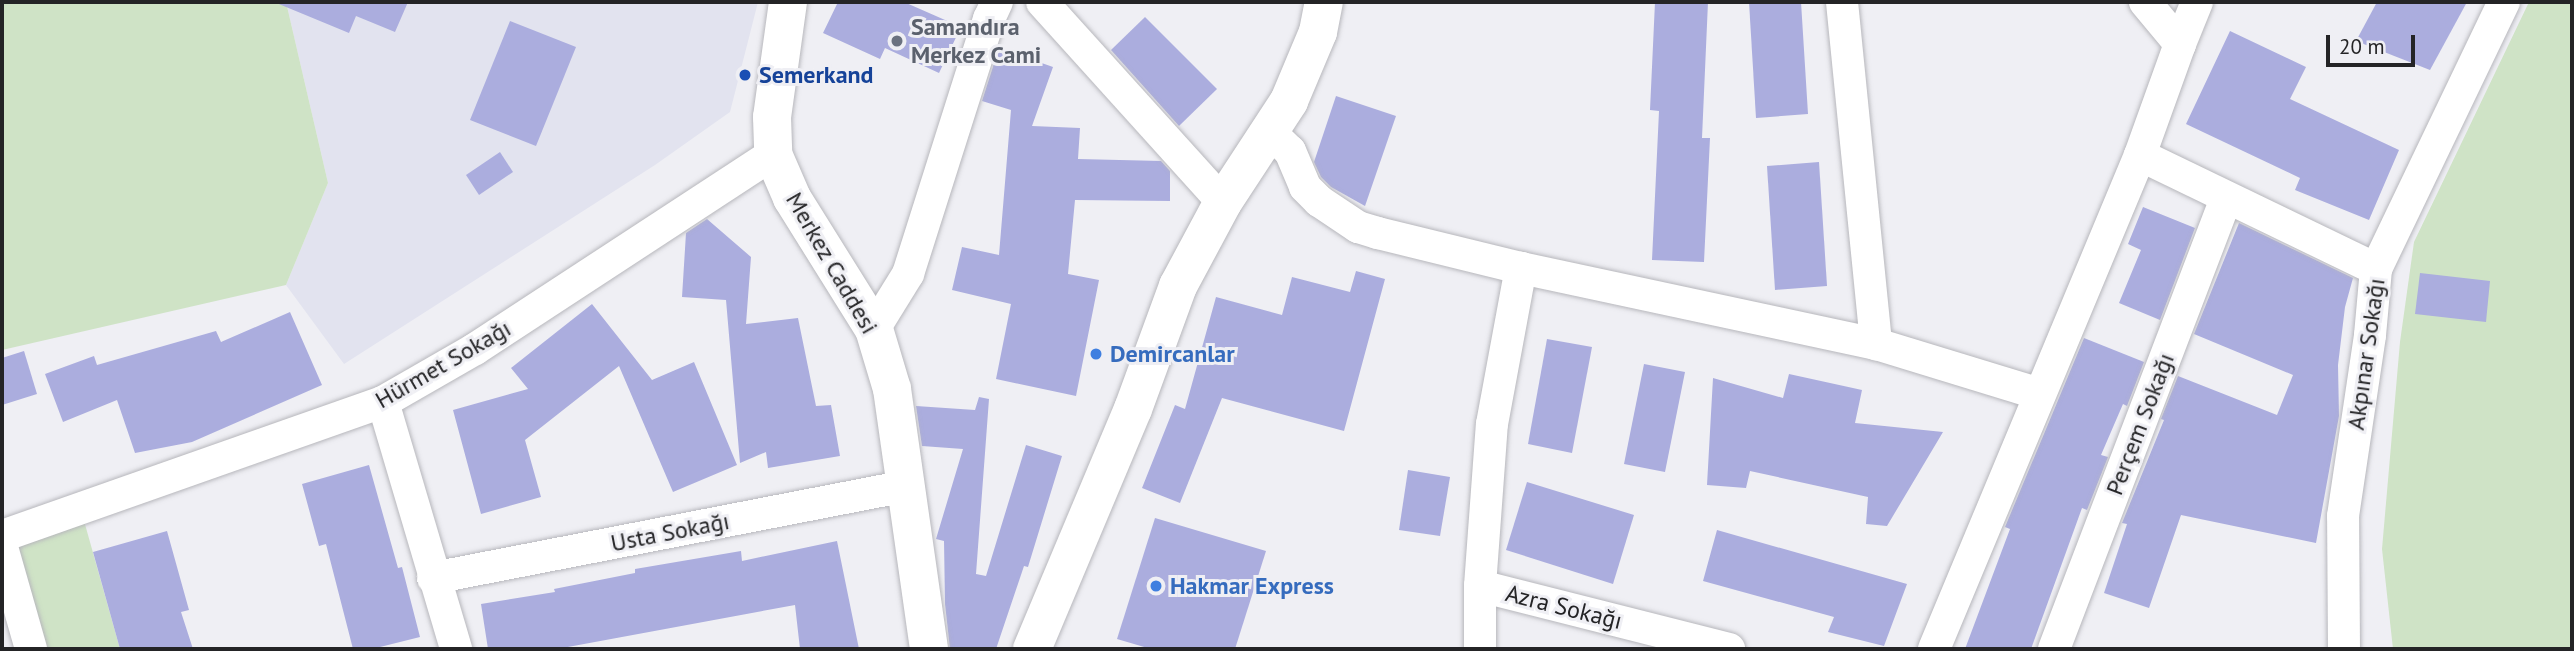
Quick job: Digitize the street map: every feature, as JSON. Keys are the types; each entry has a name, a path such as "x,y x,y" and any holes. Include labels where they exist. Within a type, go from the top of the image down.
{"main road":[{"name":"Merkez Caddesi","path":"788,2 772,117 773,154 792,198 874,329 892,389 908,486 929,649"},
{"path":"1032,649 1133,409 1178,286 1223,202 1294,90 1318,32 1324,2"},
{"path":"1059,649 1095,544 1133,409"}],"street":[{"path":"874,329 908,274 989,19 997,2"},
{"path":"1042,2 1223,202"},
{"path":"1842,2 1877,344"},
{"path":"2145,2 2180,44"},
{"path":"1934,649 2140,155 2197,2"},
{"name":"Akpınar Sokağı","path":"2344,649 2343,516 2370,335 2376,269 2504,2"},
{"path":"1269,131 1290,151 1305,187 1319,201 1358,227 1521,268 1877,344 2040,394"},
{"name":"Hürmet Sokağı","path":"2,536 383,402 475,349 773,154"},
{"path":"2140,155 2376,269"},
{"name":"Perçem Sokağı","path":"2054,649 2226,198"},
{"path":"1480,649 1480,586 1492,424 1521,268"},
{"path":"383,402 456,649"},
{"name":"Usta Sokağı","path":"433,578 908,486"},
{"path":"2,547 31,649"},
{"name":"Azra Sokağı","path":"1480,586 1729,649"}],"shaded area":[{"path":"286,2 758,2 730,112 655,165 344,364 286,285 328,183"}],"green space":[{"path":"2,2 286,2 328,183 286,285 2,350"},
{"path":"2529,2 2572,2 2572,649 2393,649 2382,549 2400,342 2414,242"},
{"path":"81,510 120,649 19,649 2,539"}],"building":[{"path":"274,2 408,2 395,32 356,16 349,33"},
{"name":"Samandıra Merkez Cami","path":"838,2 904,2 961,27 939,73 885,48 880,59 823,33"},
{"path":"1655,2 1708,2 1702,138 1710,138 1704,262 1652,260 1659,111 1650,110"},
{"path":"1749,2 1801,2 1808,114 1756,118"},
{"path":"2377,2 2467,2 2430,70 2356,41"},
{"path":"1145,17 1217,89 1179,126 1111,50"},
{"path":"510,21 576,47 536,146 470,120"},
{"path":"2230,31 2306,67 2290,99 2399,150 2369,220 2295,190 2300,178 2186,124"},
{"path":"999,48 1053,67 1032,126 1080,128 1078,159 1161,161 1170,171 1170,201 1075,200 1068,274 1099,280 1076,396 996,379 1011,304 952,290 962,247 999,255 1011,110 982,101"},
{"path":"1336,96 1396,116 1365,206 1331,187 1321,177 1314,162"},
{"path":"500,152 513,172 479,195 466,175"},
{"path":"1819,162 1827,286 1775,290 1767,166"},
{"path":"2143,207 2195,228 2160,320 2119,303 2141,250 2128,244"},
{"path":"707,219 751,257 746,324 798,318 816,406 831,405 840,456 768,468 766,452 740,463 726,300 682,297 686,233"},
{"path":"2239,223 2353,278 2345,307 2338,365 2339,416 2316,543 2181,515 2149,608 2104,593 2127,524 2122,523 2164,420 2161,419 2178,376 2277,415 2293,375 2194,334"},
{"path":"1356,271 1385,279 1344,431 1222,398 1180,503 1142,488 1175,405 1185,409 1216,297 1282,315 1292,277 1350,292"},
{"path":"2420,273 2490,281 2486,322 2415,314"},
{"path":"592,304 652,380 694,362 737,465 673,492 619,366 525,440 541,497 481,514 453,410 528,389 511,368"},
{"path":"290,312 322,385 192,442 135,453 117,400 63,422 45,374 94,356 97,365 216,331 221,342"},
{"path":"2084,338 2144,362 2127,406 2123,404 2101,455 2108,457 2087,510 2082,508 2031,649 1965,649 2010,529 2005,527"},
{"path":"1547,339 1592,347 1572,453 1528,444"},
{"path":"24,351 37,394 2,405 2,358"},
{"path":"1644,364 1685,372 1665,472 1624,464"},
{"path":"1789,374 1862,390 1855,423 1943,432 1887,526 1866,524 1868,497 1750,471 1746,488 1707,485 1713,378 1783,398"},
{"path":"979,397 989,399 976,574 986,576 1026,445 1062,456 1028,567 1024,566 996,649 950,649 945,604 944,541 936,539 963,449 922,446 916,406 975,410"},
{"path":"369,465 398,568 402,567 420,637 372,649 353,649 326,544 319,546 302,484"},
{"path":"1408,470 1450,477 1440,536 1399,530"},
{"path":"1527,482 1634,515 1613,584 1506,550"},
{"path":"1155,518 1266,551 1235,649 1151,649 1117,639"},
{"path":"1717,530 1907,584 1884,646 1828,632 1834,617 1703,581"},
{"path":"167,531 189,610 181,612 193,649 120,649 93,552"},
{"path":"837,541 859,649 800,649 795,605 557,649 488,649 481,604 555,592 554,589 635,573 635,569 741,551 742,561"}],"place":[{"name":"Samandıra Merkez Cami","path":"897,41"},
{"name":"Semerkand","path":"745,75"},
{"name":"Demircanlar","path":"1096,354"},
{"name":"Hakmar Express","path":"1156,586"}]}
